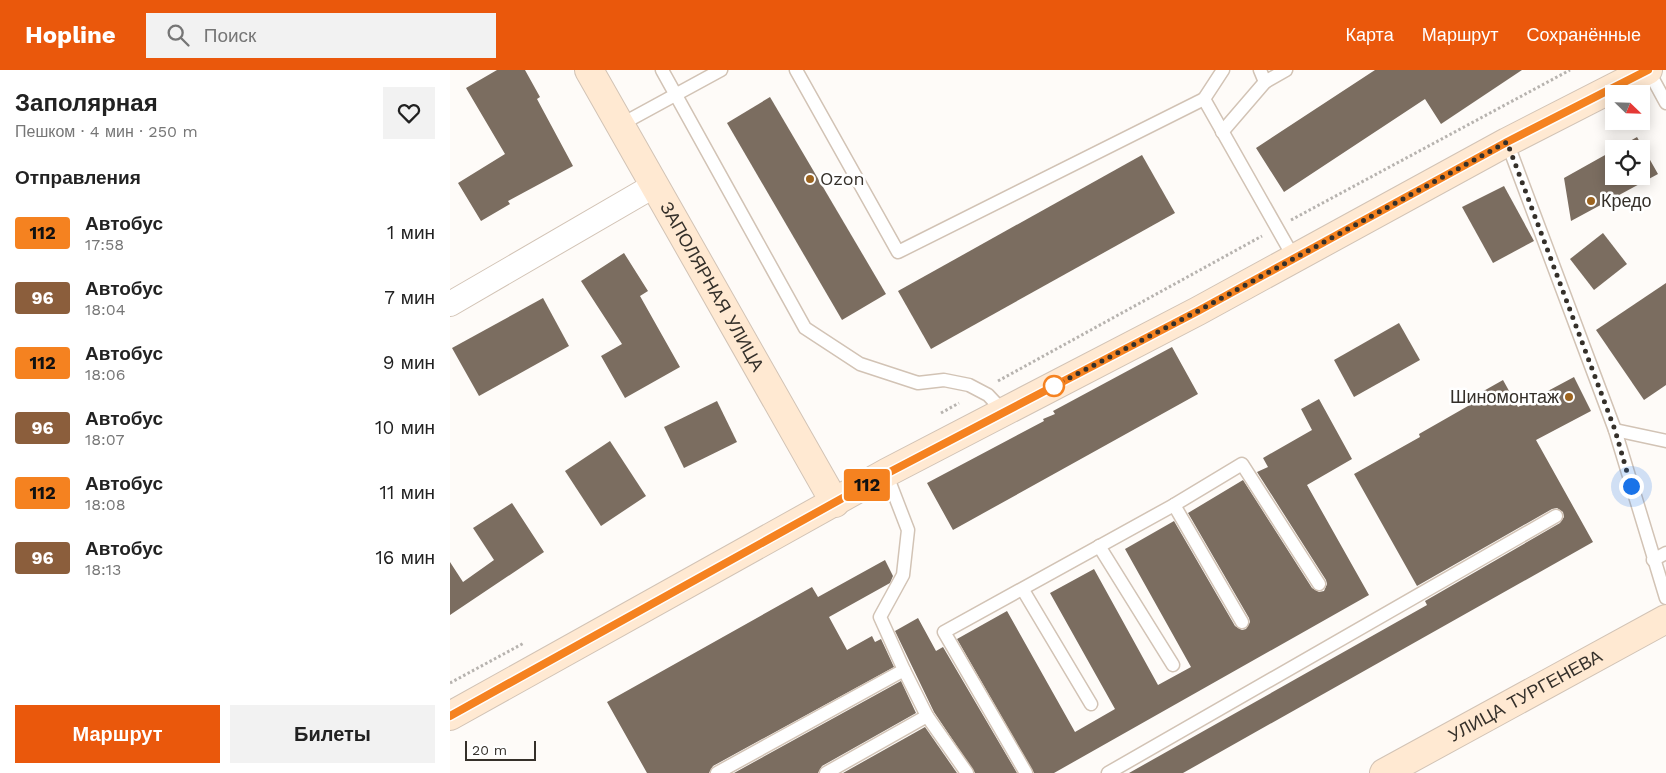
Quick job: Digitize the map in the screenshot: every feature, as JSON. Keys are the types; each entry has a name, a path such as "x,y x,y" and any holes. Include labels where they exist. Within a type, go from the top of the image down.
{"street":[{"name":"ЗАПОЛЯРНАЯ УЛИЦА","path":"589,70 836,503"},
{"path":"450,716 886,474 1294,258 1507,142 1648,70"},
{"path":"450,304 655,185"},
{"name":"УЛИЦА ТУРГЕНЕВА","path":"1384,773 1666,618"}],"lane":[{"path":"662,70 805,328 860,364 918,383 944,380 969,385 988,395 1004,412"},
{"path":"620,125 721,70"},
{"path":"796,70 898,252 1204,99 1223,70"},
{"path":"1222,132 1263,76 1286,70"},
{"path":"1648,70 1666,103"},
{"path":"1204,99 1294,258"},
{"path":"1507,142 1615,430 1666,598"},
{"path":"1615,430 1666,441"},
{"path":"1026,773 944,632 1174,505 1242,464 1319,584"},
{"path":"886,474 908,530 903,575 880,617 927,716 967,773"},
{"path":"1174,505 1242,622"},
{"path":"1108,773 1556,516"},
{"path":"1099,546 1173,665"},
{"path":"1653,560 1666,554"},
{"path":"1022,590 1091,704"},
{"path":"717,773 904,670"},
{"path":"826,773 927,716"}],"path":[{"path":"939,414 1277,227 1570,70"},
{"path":"450,683 528,641"}],"building":[{"path":"497,70 525,70 540,97 537,99 573,166 508,201 510,204 481,221 458,183 505,154 466,88"},
{"path":"1375,70 1522,70 1441,124 1425,99 1284,192 1256,148"},
{"path":"770,97 886,294 842,320 727,123"},
{"path":"1142,155 1175,213 931,349 898,291"},
{"name":"Кредо","path":"1605,155 1605,185 1638,185 1571,221 1564,178"},
{"name":"Кредо","path":"1650,160 1658,174 1650,178"},
{"path":"1504,186 1534,241 1493,263 1462,207"},
{"path":"1603,233 1627,264 1594,290 1570,259"},
{"path":"624,253 648,291 640,296 680,367 625,398 601,356 622,344 581,281"},
{"path":"1666,283 1666,385 1644,400 1596,330"},
{"path":"543,298 569,346 479,396 452,348"},
{"path":"1399,323 1420,360 1354,397 1334,360"},
{"path":"1172,347 1198,394 953,530 927,483 1044,421 1043,419 1055,414 1053,411"},
{"path":"1574,377 1591,411 1536,440 1593,542 1183,773 1129,773 1427,605 1425,601 1560,523 1564,517 1563,512 1557,508 1552,509 1417,586 1354,474 1420,437 1419,434 1482,398 1480,393 1503,380 1518,407"},
{"path":"1319,399 1352,459 1307,485 1369,595 1054,773 1034,773 957,639 1007,611 1075,732 1115,709 1050,593 1094,569 1158,685 1191,667 1125,549 1174,521 1235,626 1242,630 1246,629 1250,622 1249,618 1188,513 1243,480 1312,588 1319,592 1324,591 1327,584 1326,580 1257,472 1268,467 1263,458 1312,430 1301,409"},
{"path":"717,401 737,442 684,468 664,427"},
{"path":"610,441 646,496 601,526 565,471"},
{"path":"512,503 544,552 450,615 450,562 463,582 494,560 473,528"},
{"path":"885,560 893,576 890,583 829,617 847,650 872,636 875,642 881,639 894,667 713,766 709,773 647,773 607,702 812,587 818,597"},
{"path":"918,618 936,651 943,647 1017,773 975,773 934,712 895,631"},
{"path":"901,681 916,713 822,766 818,773 734,773"},
{"path":"925,727 957,773 843,773"}],"bus line":[{"name":"112","path":"450,716 886,474 1198,311 1507,142 1648,70"}],"place":[{"name":"Ozon","path":"810,179"},
{"name":"Кредо","path":"1591,201"},
{"name":"Шиномонтаж","path":"1569,397"}],"route":[{"path":"1054,386 1198,311 1507,142 1615,430 1631,486"}]}
